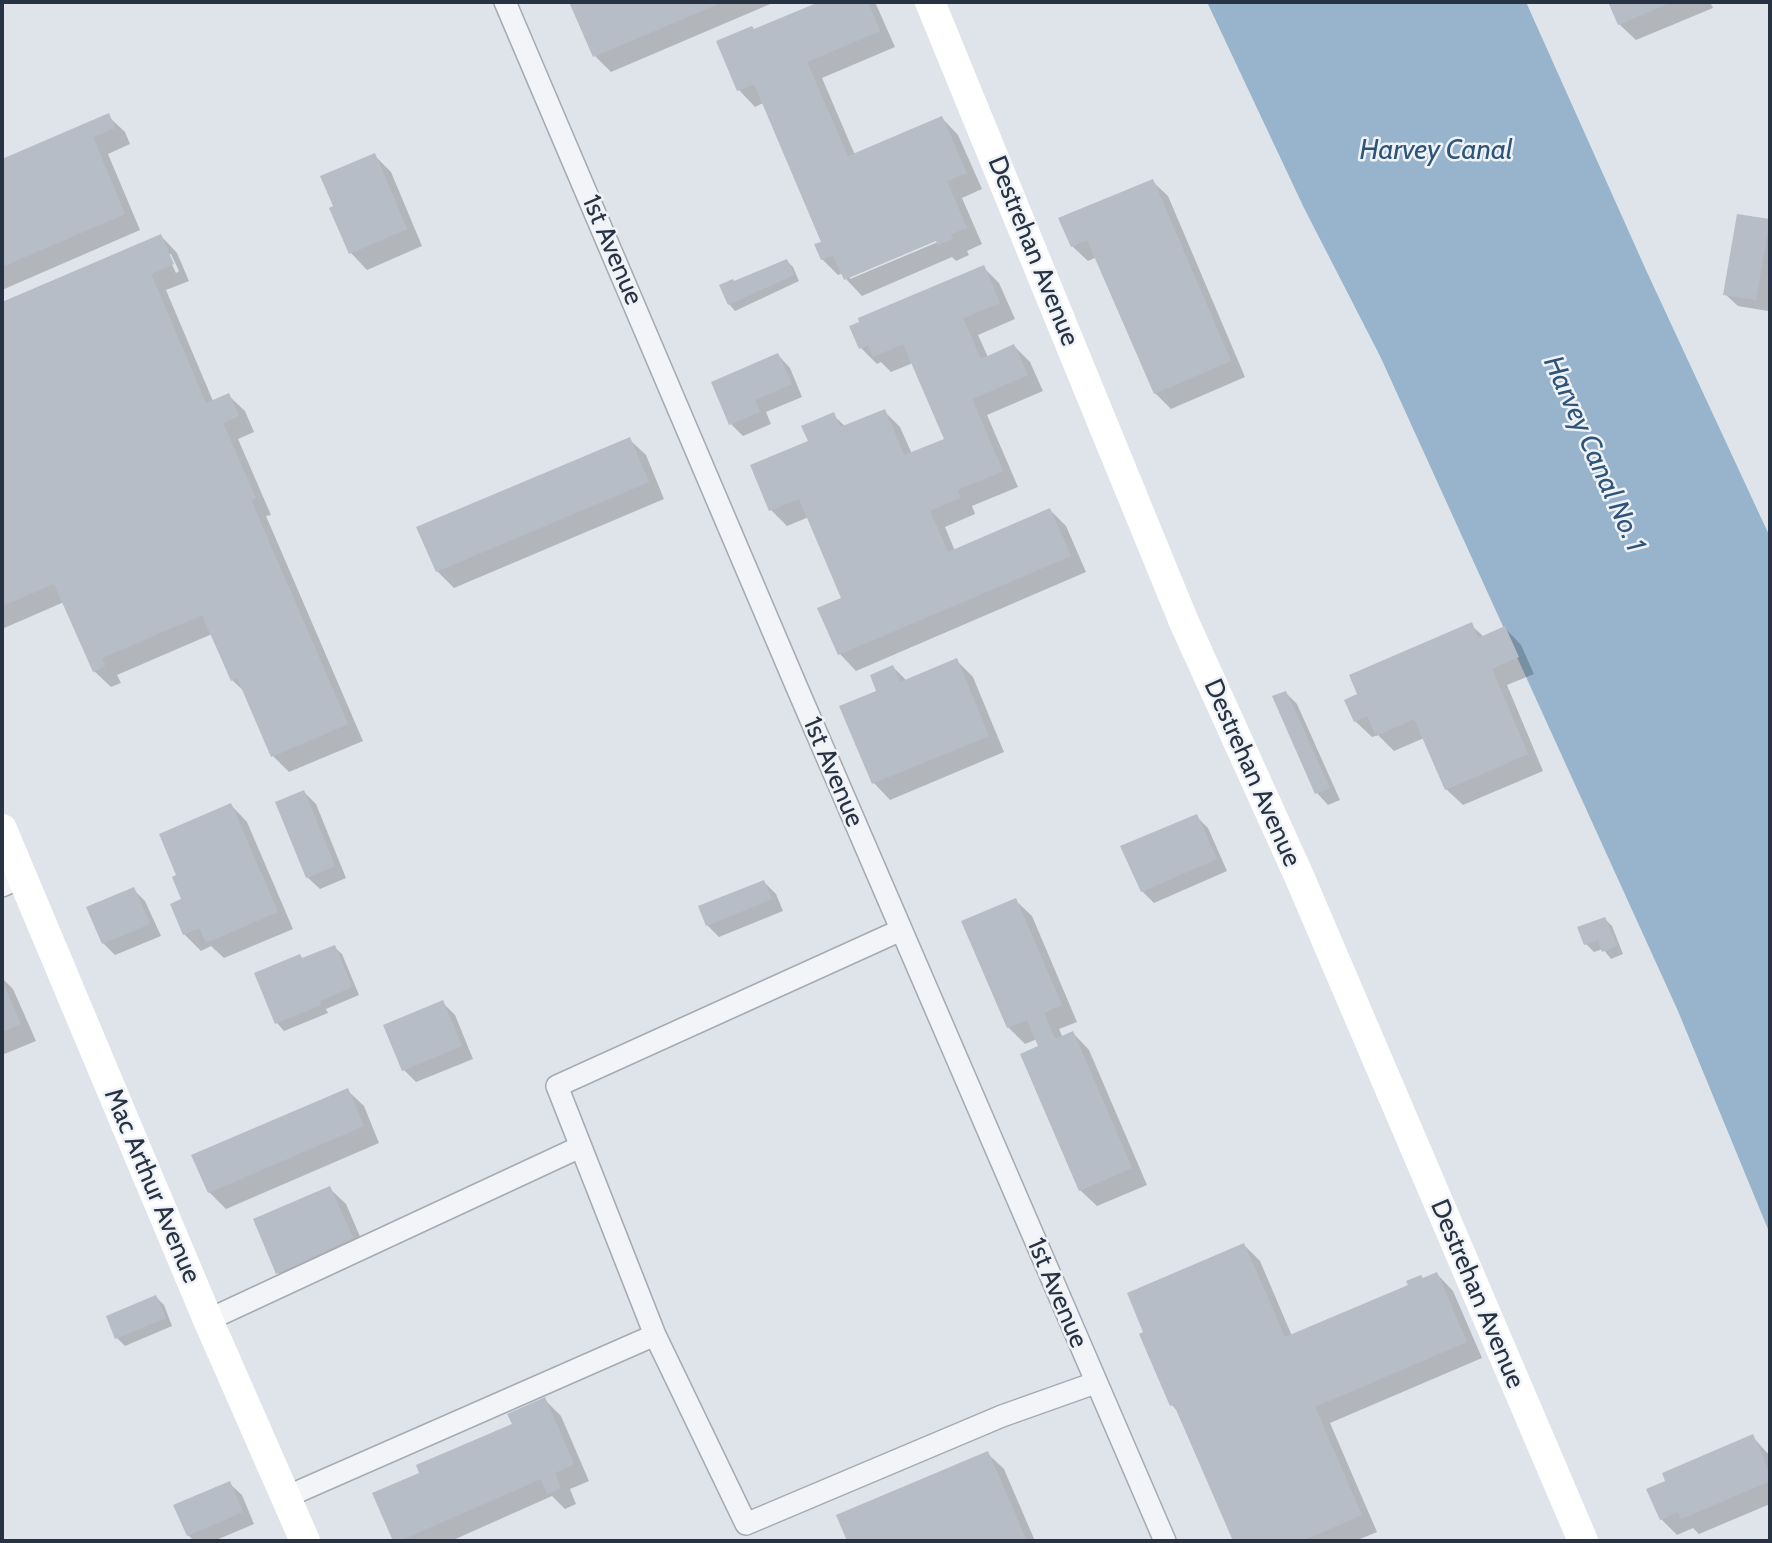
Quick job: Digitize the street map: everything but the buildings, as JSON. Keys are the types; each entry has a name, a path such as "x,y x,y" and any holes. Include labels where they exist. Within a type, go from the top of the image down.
{"main road":[{"name":"Destrehan Avenue","path":"930,2 1184,622 1299,876 1583,1541"},
{"name":"Mac Arthur Avenue","path":"2,829 12,881 305,1541"}],"street":[{"name":"1st Avenue","path":"505,2 1165,1541"},
{"path":"901,930 557,1086 654,1335 746,1524 1002,1416 1095,1383"},
{"path":"208,1320 580,1147"},
{"path":"286,1497 654,1335"}],"water":[{"name":"Harvey Canal","path":"1207,2 1526,2 1770,537 1770,1234 1678,1011 1380,356 1304,208"}],"water label":[{"name":"Harvey Canal No. 1","path":"1594,454"}]}
